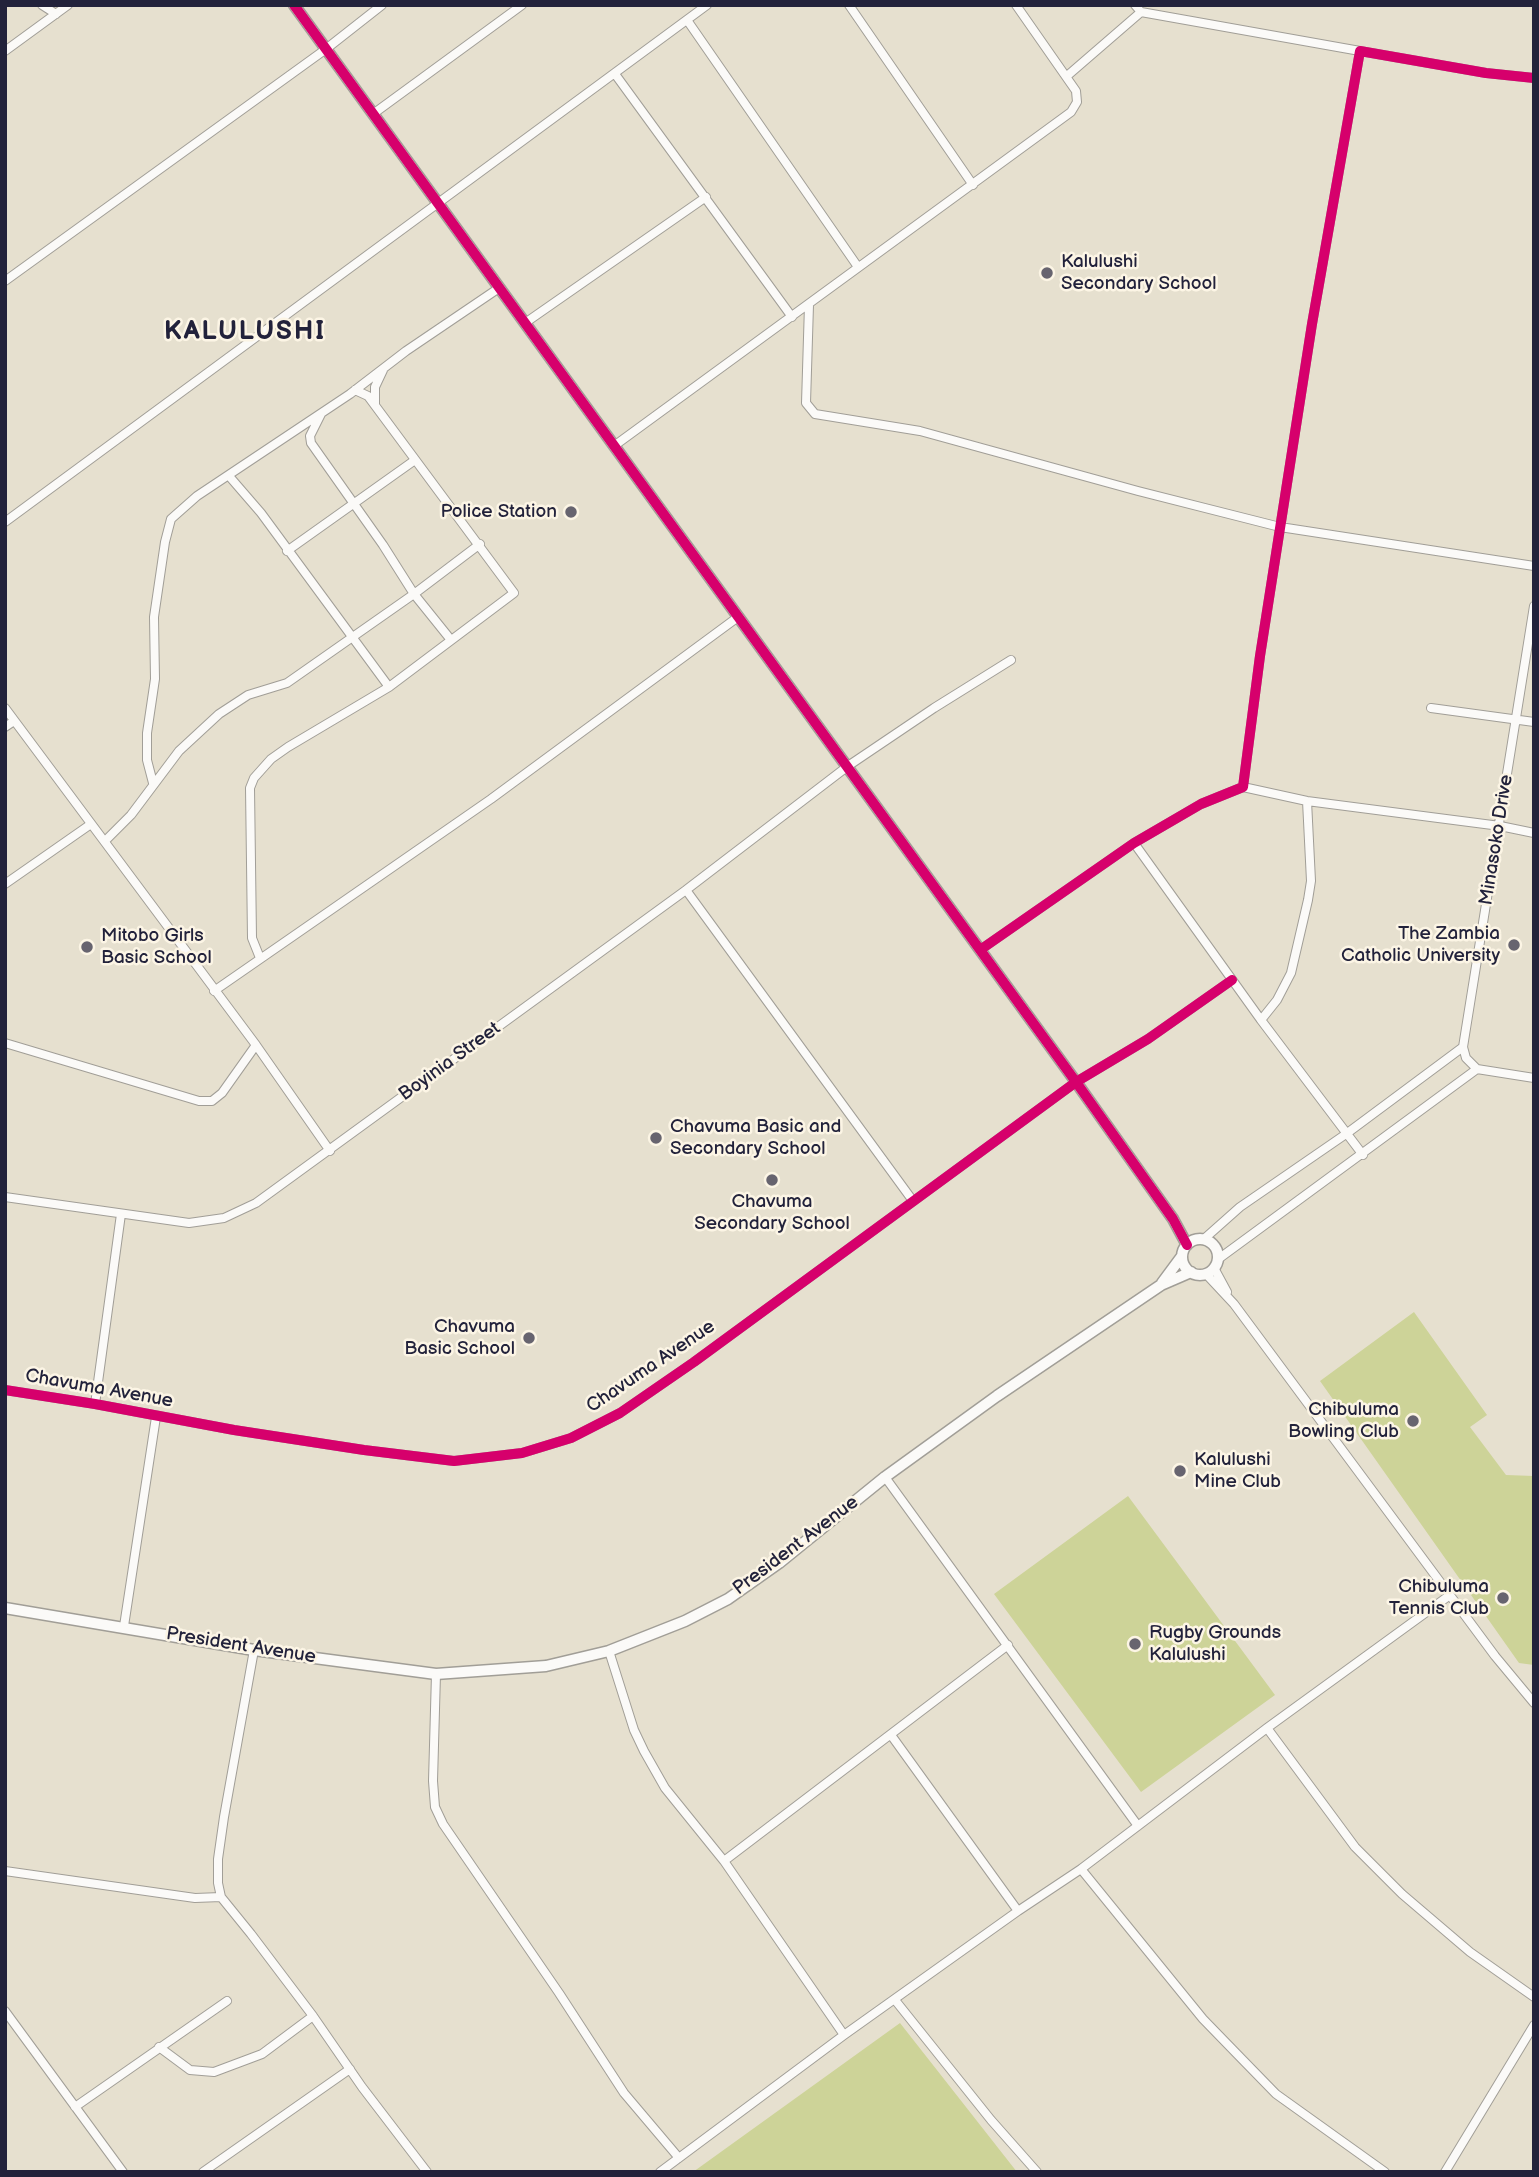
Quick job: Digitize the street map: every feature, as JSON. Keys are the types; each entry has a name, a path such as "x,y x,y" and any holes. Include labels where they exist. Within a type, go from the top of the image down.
{"street":[{"path":"42,5 56,14"},
{"path":"5,51 68,5"},
{"path":"294,5 848,766 1192,1245 1215,1247 1212,1267 1234,1304 1494,1656 1534,1703"},
{"path":"5,281 326,49 382,5"},
{"path":"373,114 522,5"},
{"path":"5,522 707,5"},
{"path":"849,5 973,185"},
{"path":"614,446 1071,112 1078,97 1067,76 1016,5"},
{"path":"1160,15 1167,5"},
{"path":"1067,76 1138,9 1360,51 1534,79"},
{"path":"687,20 858,267"},
{"path":"1243,787 1314,310 1360,51"},
{"path":"615,74 792,317"},
{"path":"525,323 706,197"},
{"path":"153,783 147,760 147,733 155,679 154,617 170,519 197,496 355,390 499,288"},
{"path":"809,304 806,403 815,414 920,431 1125,488 1280,527 1534,566"},
{"path":"375,404 375,387 385,367"},
{"path":"260,958 252,938 250,788 254,778 288,747 388,687 514,593 375,404 368,396 355,390"},
{"path":"324,411 310,440 414,594 450,640"},
{"path":"287,551 415,460"},
{"path":"229,476 261,513 388,687"},
{"path":"104,841 131,815 153,783 200,730 231,705 262,689 287,683 352,639 480,544"},
{"name":"Minasoko Drive","path":"1463,1047 1534,606"},
{"path":"215,991 491,799 738,617"},
{"name":"Boyinia Street","path":"5,1197 189,1223 223,1218 256,1203 687,890 848,766 1011,660"},
{"path":"5,708 256,1045 330,1151"},
{"path":"1431,708 1534,722"},
{"path":"5,727 14,721"},
{"path":"980,950 1134,843 1201,804 1243,787 1307,801 1500,826 1534,833"},
{"path":"1261,1020 1277,1000 1291,973 1308,900 1311,881 1307,801"},
{"path":"5,884 91,824"},
{"path":"1134,843 1261,1020 1363,1155"},
{"path":"687,890 914,1201"},
{"name":"Chavuma Avenue","path":"5,1391 364,1450 454,1461 522,1453 571,1438 620,1413 694,1362 1076,1082 1148,1039 1232,980"},
{"path":"5,1043 199,1101 212,1101 222,1093 256,1045"},
{"path":"1477,1069 1212,1267 1191,1272 1184,1264 1192,1245 1240,1207 1346,1134 1463,1047 1466,1058 1477,1069 1534,1078"},
{"path":"95,1404 121,1214"},
{"name":"President Avenue","path":"1161,1285 1192,1245"},
{"name":"President Avenue","path":"5,1608 254,1650 436,1674 546,1666 610,1651 685,1621 727,1599 779,1563 885,1477 997,1396 1161,1285 1191,1272"},
{"path":"124,1626 156,1417"},
{"path":"885,1477 1138,1826"},
{"path":"660,2172 844,2035 1081,1869 1267,1728 1450,1595"},
{"path":"724,1861 1008,1645"},
{"path":"254,1650 218,1859 221,1897 313,2016 427,2172"},
{"path":"610,1651 634,1730 665,1788 724,1861 844,2035"},
{"path":"436,1674 433,1781 435,1807 443,1824 624,2093 680,2158"},
{"path":"1267,1728 1355,1847 1402,1894 1470,1952 1534,1997"},
{"path":"891,1735 1018,1911"},
{"path":"1081,1869 1203,2019 1276,2094 1385,2172"},
{"path":"5,1871 195,1898 221,1897"},
{"path":"895,2000 991,2120 1037,2172"},
{"path":"75,2108 227,2001"},
{"path":"5,2011 122,2172"},
{"path":"159,2047 190,2070 214,2072 262,2054 313,2016"},
{"path":"1445,2172 1534,2025"},
{"path":"203,2172 350,2069"}],"green space":[{"name":"Chibuluma Bowling Club","path":"1414,1312 1487,1415 1470,1427 1506,1475 1534,1476 1534,1665 1519,1663 1320,1381"},
{"name":"Rugby Grounds Kalulushi","path":"1128,1496 1275,1695 1141,1792 994,1594"},
{"path":"900,2023 1017,2172 693,2172"}],"cycle path":[{"path":"294,5 1076,1082 1173,1219 1187,1245"},
{"path":"980,950 1134,843 1201,804 1243,787 1260,656 1312,324 1360,51 1486,73 1534,78"},
{"path":"5,1390 234,1430 454,1461 522,1453 571,1438 620,1413 694,1362 1076,1082 1148,1039 1232,980"}],"place":[{"name":"Kalulushi Secondary School","path":"1047,273"},
{"name":"Police Station","path":"571,512"},
{"name":"The Zambia Catholic University","path":"1514,945"},
{"name":"Mitobo Girls Basic School","path":"87,947"},
{"name":"Chavuma Basic and Secondary School","path":"656,1138"},
{"name":"Chavuma Secondary School","path":"772,1180"},
{"name":"Chavuma Basic School","path":"529,1338"},
{"name":"Chibuluma Bowling Club","path":"1413,1421"},
{"name":"Kalulushi Mine Club","path":"1180,1471"},
{"name":"Chibuluma Tennis Club","path":"1503,1598"},
{"name":"Rugby Grounds Kalulushi","path":"1135,1644"}],"district":[{"name":"KALULUSHI","path":"245,332"}]}
